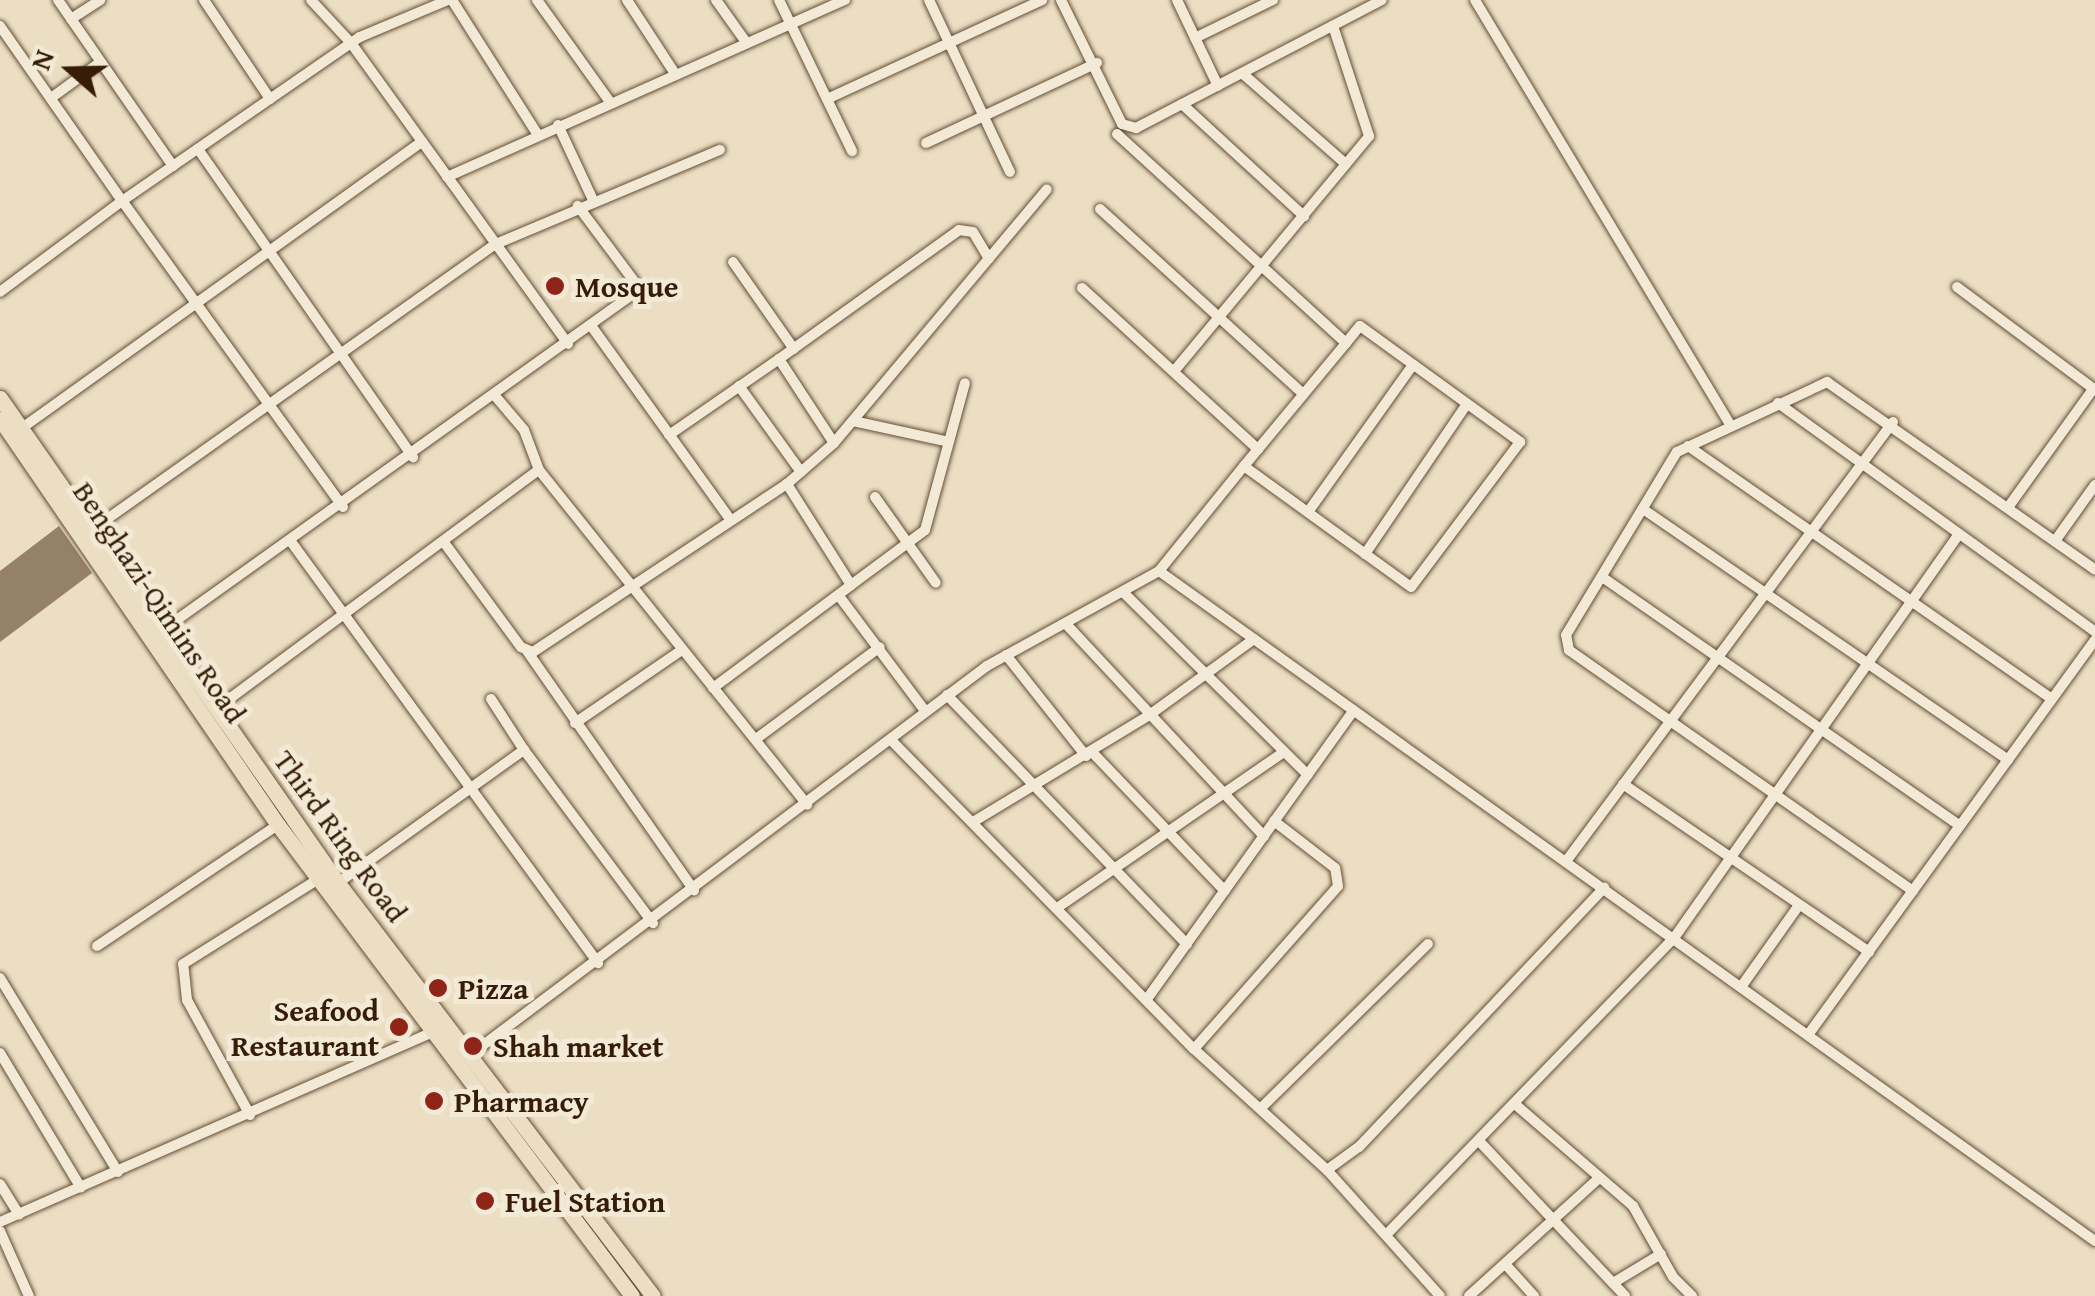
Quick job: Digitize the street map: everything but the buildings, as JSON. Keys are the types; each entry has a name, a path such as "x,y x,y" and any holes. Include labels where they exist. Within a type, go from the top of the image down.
{"main road":[{"name":"Third Ring Road","path":"0,398 22,428 30,450 93,529 164,629 440,1028 470,1054 653,1296"},
{"name":"Benghazi-Qimins Road","path":"0,420 30,450 317,880 440,1028 632,1296"}],"street":[{"path":"58,0 173,166"},
{"path":"70,19 100,0"},
{"path":"204,0 270,99"},
{"path":"311,0 351,43 568,344"},
{"path":"0,292 122,201 351,43 450,0 538,135"},
{"path":"537,0 610,102"},
{"path":"627,0 674,72"},
{"path":"716,0 746,42"},
{"path":"778,0 852,151"},
{"path":"448,177 674,72 845,0"},
{"path":"929,0 1010,172"},
{"path":"827,100 1042,0"},
{"path":"1061,0 1128,128 1382,0"},
{"path":"1176,0 1218,86"},
{"path":"1195,38 1273,0"},
{"path":"1475,0 1732,426"},
{"path":"0,26 342,508"},
{"path":"1174,370 1369,136 1333,26"},
{"path":"51,98 99,63"},
{"path":"926,143 1096,63"},
{"path":"1242,73 1346,164"},
{"path":"1182,104 1304,216"},
{"path":"558,125 593,200"},
{"path":"1117,134 1346,343"},
{"path":"22,428 422,142"},
{"path":"198,148 274,251 413,457"},
{"path":"93,529 496,244 578,206 720,150"},
{"path":"527,652 631,590 729,518 787,484 834,443 1047,189"},
{"path":"164,629 292,544 640,289 578,206"},
{"path":"1100,209 1303,394"},
{"path":"669,435 959,230 973,232 989,258"},
{"path":"733,262 794,349"},
{"path":"1957,287 2094,390 2008,506"},
{"path":"1082,288 1258,449"},
{"path":"592,326 729,518"},
{"path":"470,1054 653,923 947,695 1006,656 1125,594 1160,571 1244,466 1360,326 1520,442 1411,587 1244,466"},
{"path":"779,359 834,443"},
{"path":"1308,512 1413,365"},
{"path":"714,688 925,530 965,383"},
{"path":"1913,890 1565,645 1673,456 1778,403 1835,383 2095,570"},
{"path":"739,386 801,472"},
{"path":"496,397 524,430 540,470 631,590 807,805"},
{"path":"1778,403 2095,632"},
{"path":"1365,554 1467,404"},
{"path":"853,421 949,442"},
{"path":"1567,860 1893,422"},
{"path":"1688,446 2052,699"},
{"path":"217,708 540,470"},
{"path":"787,484 851,585"},
{"path":"2055,541 2095,485"},
{"path":"875,497 936,583"},
{"path":"1644,509 2008,760"},
{"path":"1386,1235 1674,938 1734,860 1960,534"},
{"path":"443,541 527,652 694,890"},
{"path":"292,544 598,963"},
{"path":"1160,571 2095,1240"},
{"path":"1605,579 1960,826"},
{"path":"1125,594 1200,676 1261,724 1281,754 1308,775"},
{"path":"839,596 924,712"},
{"path":"1067,626 1264,836"},
{"path":"973,822 1148,716 1254,639"},
{"path":"1808,1035 2095,640"},
{"path":"756,739 880,647"},
{"path":"575,723 682,650"},
{"path":"1006,656 1089,754 1170,831 1225,891"},
{"path":"947,695 1186,944"},
{"path":"491,699 524,750 653,923"},
{"path":"1147,1000 1354,710"},
{"path":"891,740 1194,1048 1327,1170 1440,1296"},
{"path":"338,882 524,750"},
{"path":"1057,908 1281,754"},
{"path":"1623,784 1869,952"},
{"path":"1194,1048 1338,886 1335,868 1274,821"},
{"path":"97,946 278,825"},
{"path":"250,1115 187,1000 182,964 317,880"},
{"path":"1327,1170 1359,1147 1604,888"},
{"path":"1741,987 1798,904"},
{"path":"1260,1108 1428,944"},
{"path":"0,978 118,1172"},
{"path":"0,1222 440,1028"},
{"path":"0,1053 81,1188"},
{"path":"1516,1105 1634,1206 1661,1254 1692,1296"},
{"path":"1479,1141 1625,1296"},
{"path":"1469,1296 1555,1222 1599,1178"},
{"path":"0,1184 19,1214"},
{"path":"0,1231 30,1296"},
{"path":"1613,1284 1661,1254"},
{"path":"1506,1265 1534,1296"}],"place":[{"name":"Mosque","path":"555,286"},
{"name":"Pizza","path":"438,988"},
{"name":"Seafood Restaurant","path":"399,1027"},
{"name":"Shah market","path":"473,1046"},
{"name":"Pharmacy","path":"434,1101"},
{"name":"Fuel Station","path":"485,1201"}]}
